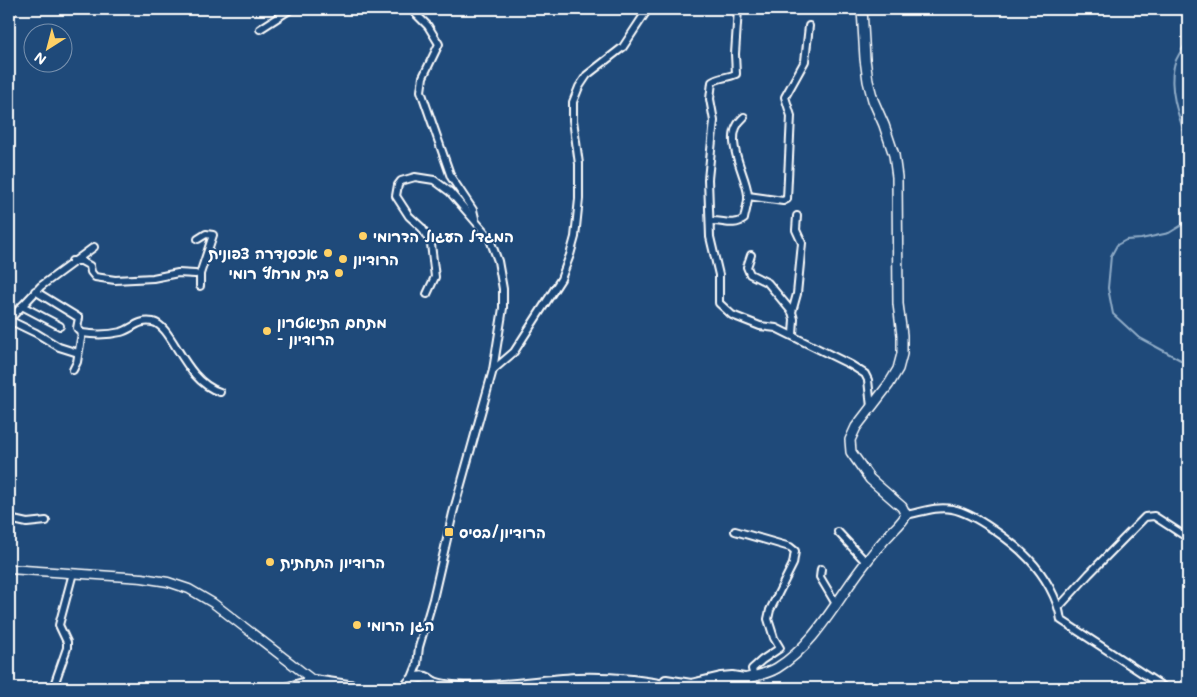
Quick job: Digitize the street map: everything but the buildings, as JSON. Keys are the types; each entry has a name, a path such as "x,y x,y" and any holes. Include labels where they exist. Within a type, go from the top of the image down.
{"main road":[{"path":"734,688 736,684 777,668 789,659 821,627 866,562 888,535 903,521 906,514 902,507 870,479 852,452 850,440 856,427 889,384 898,369 902,354 902,335 898,304 897,176 895,162 884,125 873,100 868,82 862,9"},
{"path":"408,685 418,677 439,685 466,688 577,679 627,680 674,688"},
{"path":"627,680 638,677 692,685 728,683 749,678"},
{"path":"289,688 314,681 362,688"},
{"path":"712,688 721,683"}],"street":[{"path":"9,15 13,9"},
{"path":"260,29 291,9"},
{"path":"411,9 428,26 439,44 423,78 421,91 451,177 474,210 475,220"},
{"path":"494,370 514,352 561,279 570,255 575,237 579,198 579,164 573,120 574,102 579,87 587,75 624,47 648,9"},
{"path":"738,9 734,54 736,74 729,78 718,78 712,82 710,89 714,121 708,179 710,236 719,275 719,303 732,315 760,326 776,328 793,335 865,374 868,380 871,407"},
{"path":"748,196 783,201 787,199 791,116 786,97 805,61 809,26"},
{"path":"710,221 720,220 730,224 738,223 744,219 748,196 733,136 738,121 744,117"},
{"path":"408,685 417,666 419,647 433,599 453,512 494,370 502,324 503,290 498,261 489,237 450,192 434,180 416,177 401,181 398,185 396,196 409,216 422,228 430,244 435,277 427,294"},
{"path":"792,312 797,294 802,243 796,230 797,216"},
{"path":"198,239 206,234 213,235 200,274 200,286"},
{"path":"78,353 59,347 9,320 35,291 72,261 94,247"},
{"path":"751,255 747,268 750,274 768,283 792,312 794,319 793,335"},
{"path":"72,261 82,261 90,266 91,272 95,276 115,280 153,278 178,273 194,274"},
{"path":"35,291 79,318 77,328 82,334"},
{"path":"22,306 60,326"},
{"path":"82,334 119,332 131,328 135,324 155,322 164,328 194,375 212,390 220,392"},
{"path":"73,370 82,334"},
{"path":"906,514 937,508 964,512 997,532 1029,559 1045,580 1059,608 1060,620 1165,688"},
{"path":"1059,608 1089,574 1145,517 1154,516 1188,538"},
{"path":"9,519 27,523 46,521"},
{"path":"735,531 790,547 795,551 793,564 770,610 768,619 774,638 780,648 752,669 749,678"},
{"path":"838,532 866,562"},
{"path":"9,569 142,578 168,582 189,589 213,603 314,681"},
{"path":"821,569 820,577 836,604"},
{"path":"53,688 67,648 67,642 59,625 73,573"},
{"path":"417,666 422,674 432,683"}],"waterway":[{"path":"1188,38 1175,62 1173,76 1176,105 1188,143"},
{"path":"1188,218 1182,225 1169,233 1126,240 1117,245 1111,256 1108,288 1113,314 1138,337 1188,364"}],"place":[{"name":"המגדל העגול הדרומי","path":"363,236"},
{"name":"אכסנדרה צפונית","path":"328,253"},
{"name":"הרודיון","path":"343,259"},
{"name":"בית מרחץ רומי","path":"339,273"},
{"name":"מתחם התיאטרון - הרודיון","path":"267,331"},
{"name":"הרודיון/בסיס","path":"449,532"},
{"name":"הרודיון התחתית","path":"270,562"},
{"name":"הגן הרומי","path":"357,625"}]}
